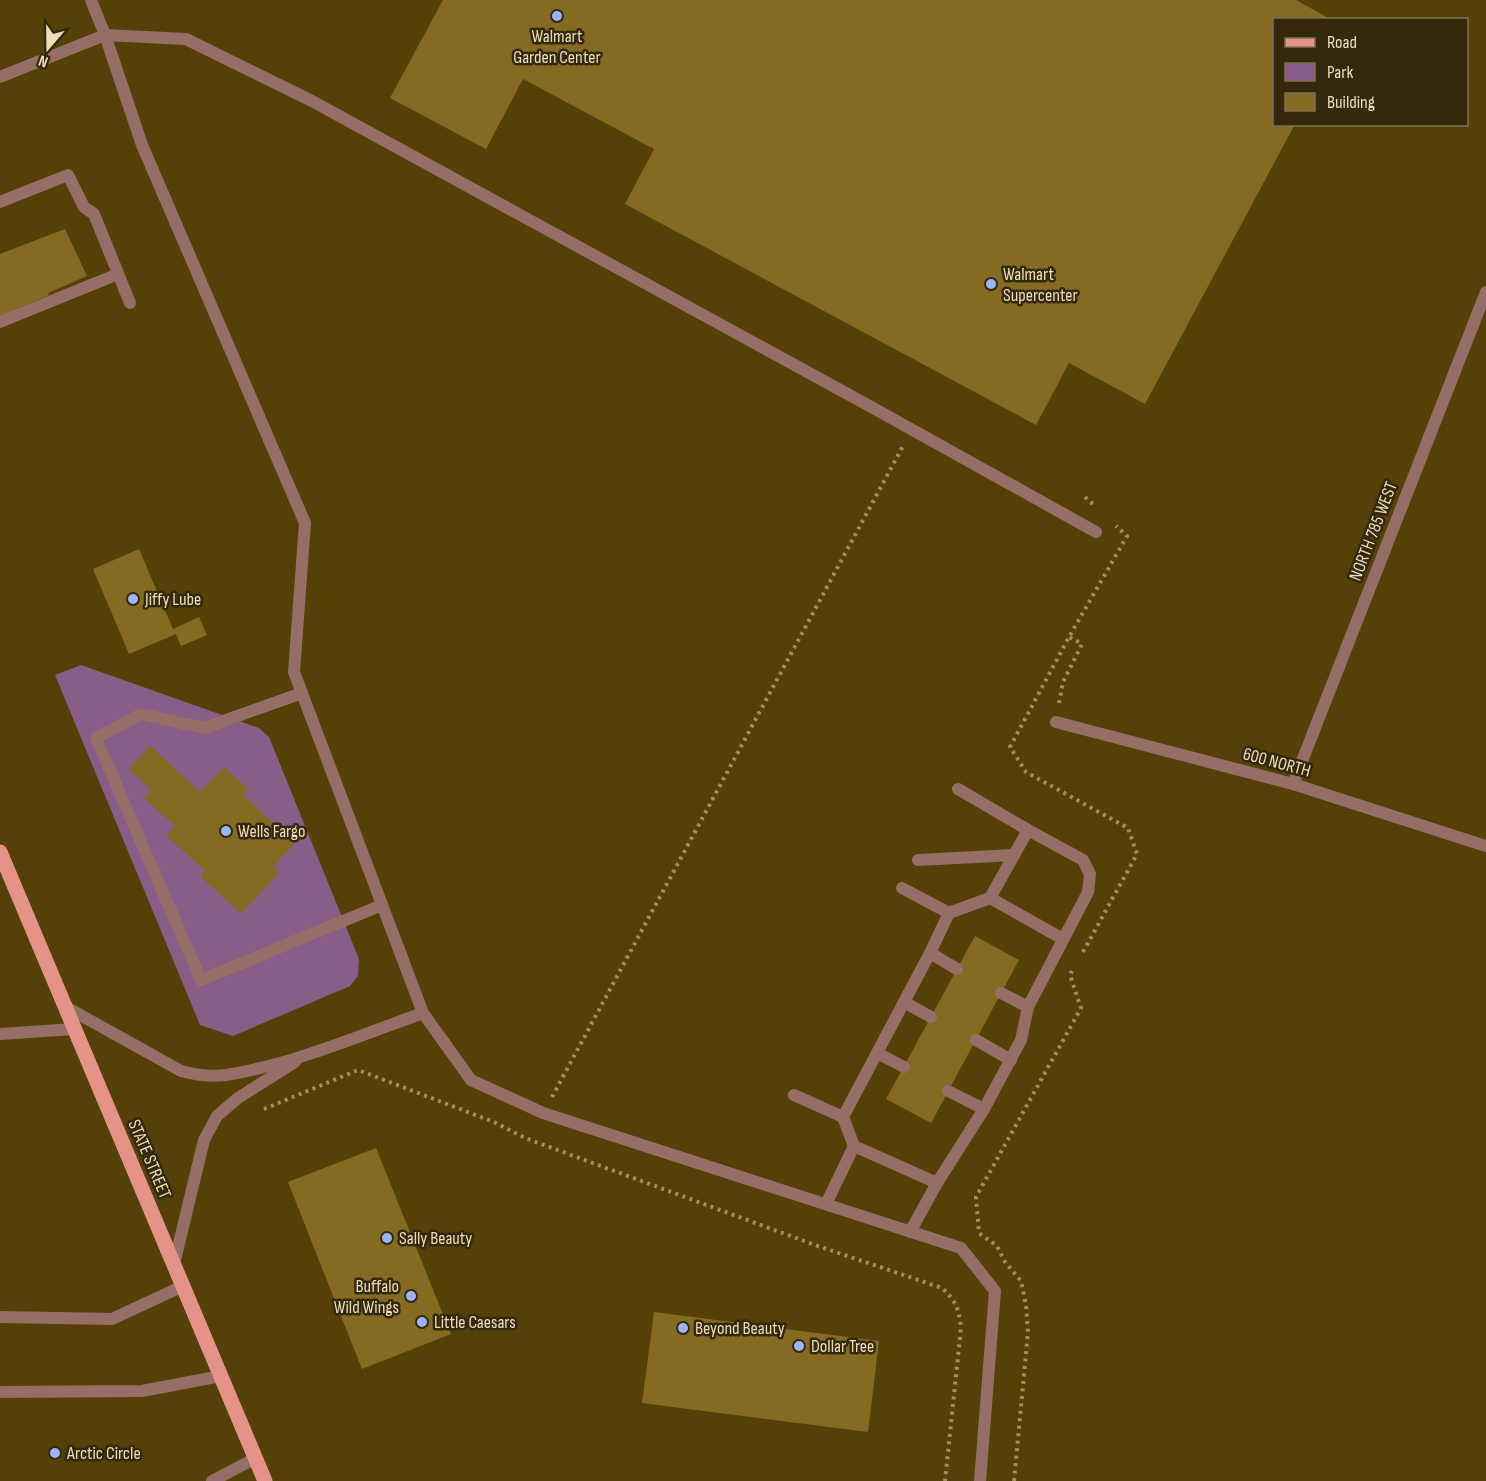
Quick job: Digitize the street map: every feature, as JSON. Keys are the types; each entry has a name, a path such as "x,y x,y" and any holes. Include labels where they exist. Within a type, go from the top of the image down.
{"main road":[{"name":"STATE STREET","path":"0,852 265,1481"}],"street":[{"path":"91,0 142,145 305,523 294,672 423,1013 471,1080 543,1113 961,1248 995,1290 980,1481"},
{"path":"0,77 105,35 186,39 312,101 1096,532"},
{"path":"0,202 68,175 84,207 94,214 130,303"},
{"path":"0,322 118,273"},
{"name":"NORTH 785 WEST","path":"1293,784 1486,292"},
{"path":"302,693 204,728 141,714 96,738 201,980 382,904"},
{"name":"600 NORTH","path":"1056,722 1293,784 1486,846"},
{"path":"910,1232 1011,1060 1021,1040 1028,1007 1088,892 1090,874 1083,860 958,789"},
{"path":"843,1117 949,913 990,898 1028,830"},
{"path":"918,860 1014,855"},
{"path":"902,888 949,913"},
{"path":"990,898 1063,939"},
{"path":"930,953 957,969"},
{"path":"1001,993 1028,1007"},
{"path":"904,1002 931,1017"},
{"path":"66,1007 181,1071 200,1076 225,1075 306,1056 423,1013"},
{"path":"0,1034 74,1029"},
{"path":"976,1040 1011,1060"},
{"path":"877,1053 904,1067"},
{"path":"174,1264 204,1140 217,1116 238,1098 306,1056"},
{"path":"948,1091 984,1109"},
{"path":"794,1095 843,1117 854,1146 938,1183"},
{"path":"826,1204 854,1146"},
{"path":"0,1317 112,1319 183,1286"},
{"path":"0,1392 142,1391 221,1376"},
{"path":"212,1481 256,1458"}],"path":[{"path":"525,1138 529,1129 543,1113 912,429"},
{"path":"1056,722 1063,682 1082,644 1069,637"},
{"path":"254,1113 358,1070 494,1122 525,1138 815,1245 942,1288 952,1298 960,1312 961,1328 945,1481"}],"green space":[{"path":"81,665 259,728 269,737 359,959 358,976 350,986 233,1036 200,1025 55,675"}],"building":[{"name":"Walmart Supercenter","path":"443,0 1296,0 1328,18 1273,18 1273,126 1294,126 1145,404 1069,363 1036,425 625,204 654,149 523,79 486,149 390,98"},
{"path":"65,229 87,276 0,316 0,254"},
{"name":"Jiffy Lube","path":"139,549 173,629 199,617 207,635 181,646 176,634 129,654 93,569"},
{"name":"Wells Fargo","path":"150,746 200,792 224,767 248,789 243,795 295,843 273,867 279,873 241,914 200,876 205,871 166,835 175,826 144,798 151,790 129,769"},
{"path":"975,936 1019,960 931,1123 886,1099"},
{"path":"376,1148 451,1334 362,1369 288,1182"},
{"path":"654,1312 879,1341 868,1432 642,1403"}],"place":[{"name":"Walmart Garden Center","path":"557,16"},
{"name":"Walmart Supercenter","path":"991,284"},
{"name":"Jiffy Lube","path":"133,599"},
{"name":"Wells Fargo","path":"226,831"},
{"name":"Sally Beauty","path":"387,1238"},
{"name":"Buffalo Wild Wings","path":"411,1296"},
{"name":"Little Caesars","path":"422,1322"},
{"name":"Beyond Beauty","path":"683,1328"},
{"name":"Dollar Tree","path":"799,1346"},
{"name":"Arctic Circle","path":"55,1453"}]}
